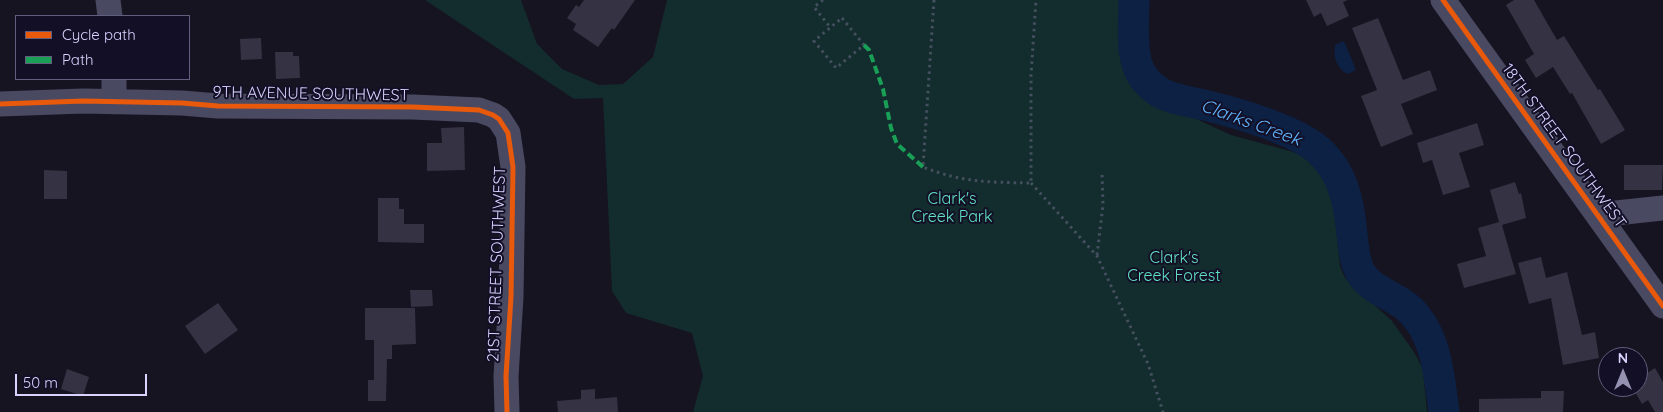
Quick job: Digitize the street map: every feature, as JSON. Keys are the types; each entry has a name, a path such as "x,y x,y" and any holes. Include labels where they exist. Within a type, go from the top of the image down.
{"street":[{"path":"108,0 110,15"},
{"name":"18TH STREET SOUTHWEST","path":"1443,0 1663,306"},
{"name":"9TH AVENUE SOUTHWEST","path":"0,104 114,90 182,103 218,106 458,108 488,112 499,119"},
{"name":"21ST STREET SOUTHWEST","path":"499,119 510,140 513,167 511,297 506,376 507,412"},
{"path":"1598,215 1663,208"}],"path":[{"path":"823,0 814,7 830,27"},
{"path":"934,0 923,167 972,182 1031,183"},
{"path":"1036,0 1030,75 1031,183 1097,256 1148,364 1163,412"},
{"path":"842,18 864,45 836,68 814,41 830,27 842,18"},
{"path":"1097,256 1102,228 1102,173"}],"green space":[{"name":"Clark's Creek Forest","path":"425,0 521,0 537,44 562,69 599,85 623,84 653,57 667,0 1124,0 1126,56 1134,79 1153,99 1231,135 1297,153 1314,163 1321,172 1334,205 1340,266 1345,278 1392,321 1414,352 1423,369 1427,412 693,412 703,376 692,333 626,313 612,291 603,98 574,99"}],"water":[{"path":"1344,41 1356,70 1347,74 1338,65 1334,54 1335,45"}],"building":[{"path":"584,0 635,0 614,30 612,28 598,47 573,30 576,24 567,18 576,5 579,7"},
{"path":"1306,0 1348,0 1343,2 1349,16 1327,26 1321,13 1314,17"},
{"path":"1514,0 1534,0 1557,40 1564,36 1625,130 1601,144 1572,93 1570,94 1553,67 1536,78 1525,60 1534,54 1506,5"},
{"path":"1378,18 1403,80 1430,70 1437,90 1401,104 1413,134 1381,147 1361,96 1377,90 1352,28"},
{"path":"261,38 262,59 241,60 240,39"},
{"path":"275,52 293,52 293,56 299,56 300,78 276,79"},
{"path":"1477,123 1484,145 1459,153 1470,187 1443,195 1432,160 1423,163 1417,143"},
{"path":"464,127 465,170 427,171 427,143 442,143 441,128"},
{"path":"1624,165 1663,165 1662,190 1624,190"},
{"path":"44,170 67,171 67,199 44,199"},
{"path":"1515,182 1519,194 1521,193 1526,218 1502,225 1516,274 1464,288 1457,264 1486,256 1478,228 1499,222 1490,190"},
{"path":"378,198 399,198 399,209 404,209 404,224 424,224 424,243 378,242"},
{"path":"1541,257 1546,278 1567,272 1582,335 1595,332 1598,358 1563,365 1551,298 1529,304 1518,263"},
{"path":"410,290 432,290 433,306 411,307"},
{"path":"218,303 238,330 205,354 185,326"},
{"path":"365,308 415,308 416,344 392,345 392,359 387,359 386,401 368,401 368,380 374,380 374,340 365,340"},
{"path":"1655,368 1663,382 1663,412 1655,412 1648,400 1642,404 1638,397 1648,397 1648,373"},
{"path":"67,369 89,377 83,396 61,389"},
{"path":"595,389 595,399 617,397 618,412 558,412 557,401 581,399 581,390"},
{"path":"1541,391 1564,391 1563,412 1479,412 1479,399 1541,398"}],"waterway":[{"name":"Clarks Creek","path":"1134,0 1133,41 1135,57 1141,73 1153,87 1173,98 1237,114 1295,135 1317,149 1333,167 1339,177 1346,199 1358,267 1367,281 1401,302 1425,329 1435,356 1444,412"}],"marked path":[{"path":"864,45 869,50 883,89 891,128 897,144 923,167"}],"cycle path":[{"path":"1443,0 1663,306"},
{"path":"0,104 83,101 182,103 218,106 413,107 479,110 493,115 499,119 508,133 513,167 511,297 506,376 507,412"}],"park label":[{"name":"Clark's Creek Park","path":"952,208"}]}
